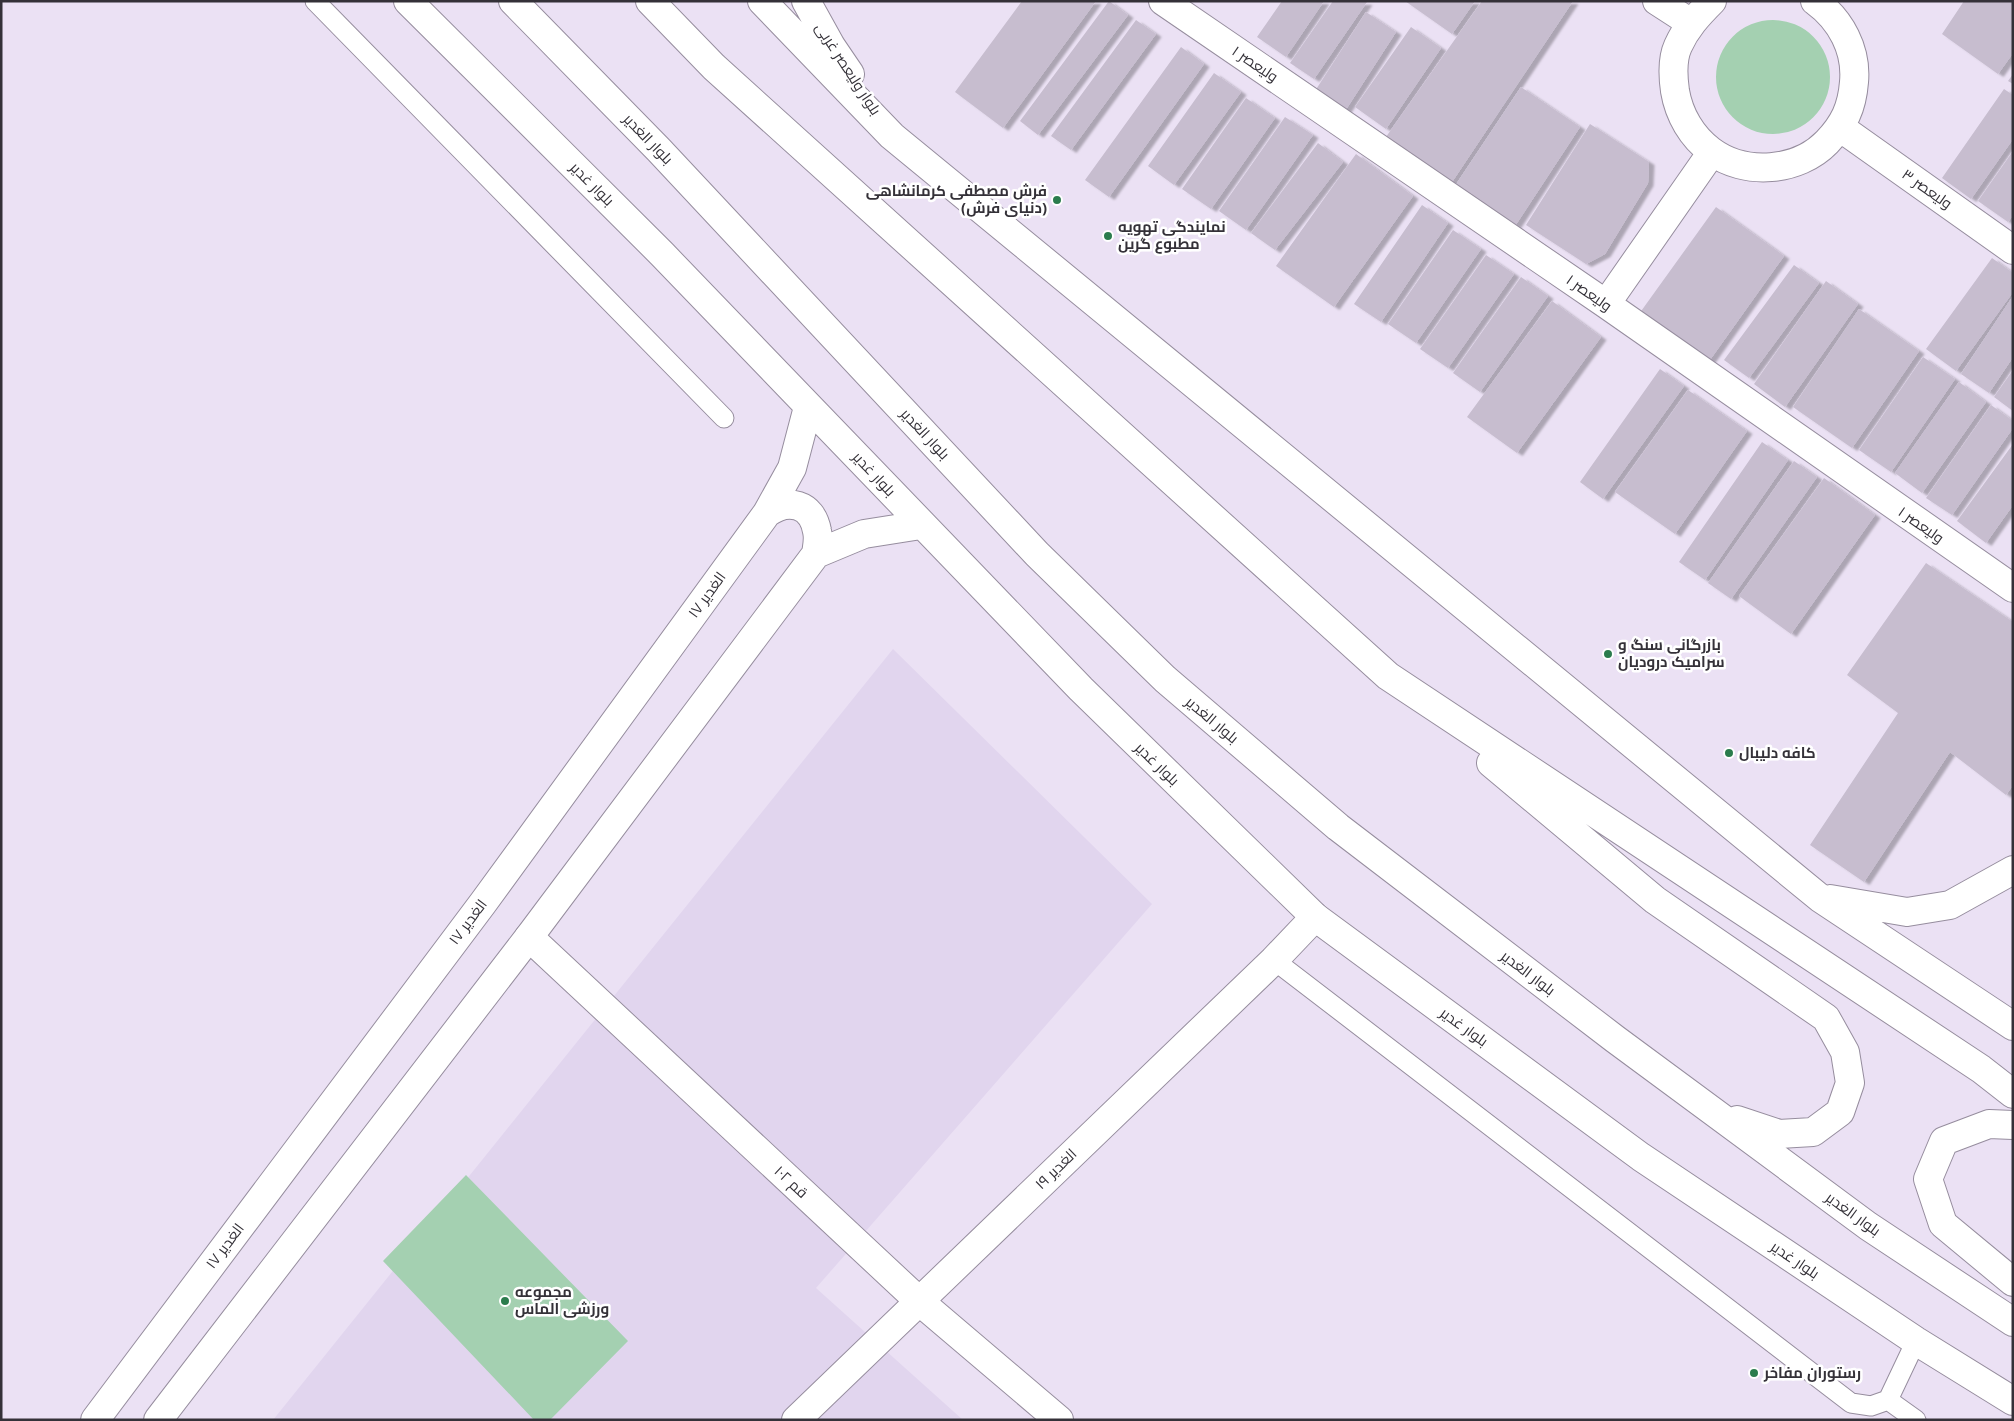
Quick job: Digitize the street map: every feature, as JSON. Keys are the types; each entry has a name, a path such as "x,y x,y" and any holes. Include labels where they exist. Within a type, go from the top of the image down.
{"main road":[{"name":"بلوار غدیر","path":"408,1 662,254 1081,689 1315,917 1641,1157 1916,1340 2013,1401"},
{"name":"بلوار الغدیر","path":"513,1 659,150 1037,554 1165,679 1338,827 1710,1110 1868,1226 2013,1322"},
{"path":"650,1 714,67 1388,676 1655,900 1826,1018 1846,1052 1850,1083 1840,1112 1813,1132 1779,1134 1710,1110"},
{"path":"762,1 892,136 1820,898 2013,1026"},
{"name":"بلوار ولیعصر غربی","path":"806,1 831,46 892,136"},
{"name":"ولیعصر ۱","path":"1163,1 1606,304 2013,588"},
{"path":"1657,1 1690,22"},
{"path":"1712,1 1690,22 1677,48 1673,77 1678,106 1691,132 1712,152 1738,164 1767,168 1795,163 1820,149 1840,128 1853,99 1856,67 1847,37 1827,4"},
{"name":"ولیعصر ۳","path":"1840,128 2013,250"},
{"path":"1606,304 1712,152"},
{"name":"الغدیر ۱۷","path":"95,1420 483,903 767,512 792,468 808,407"},
{"path":"767,512 777,506 789,504 800,507 810,514 818,532 816,554"},
{"path":"158,1420 529,937 816,554 864,534 921,525"},
{"path":"1388,676 1981,1069 2013,1094"},
{"path":"1820,898 1907,912 1950,905 2013,870"},
{"name":"الغدیر ۱۹","path":"796,1420 1274,960 1315,917"},
{"name":"قم ۱۰۲","path":"529,937 919,1301 1059,1420"},
{"path":"2013,1126 1989,1124 1944,1141 1928,1179 1943,1224 2013,1282"}],"lane":[{"path":"315,1 724,418"},
{"path":"1274,960 1851,1403 1871,1406 1888,1400 1916,1340"},
{"path":"1888,1400 1916,1420"}],"shaded area":[{"path":"893,649 1152,904 816,1288 963,1420 273,1420"}],"green space":[{"path":"1773,20 1795,24 1813,37 1826,55 1830,77 1826,99 1813,117 1795,130 1773,134 1751,130 1733,117 1720,99 1716,77 1720,55 1733,37 1751,24"},
{"name":"مجموعه ورزشی الماس","path":"466,1175 628,1341 550,1420 534,1420 383,1261"}],"building":[{"path":"1022,1 1096,1 1003,128 955,92"},
{"path":"1109,1 1128,15 1038,135 1020,121"},
{"path":"1282,1 1324,1 1286,57 1257,37"},
{"path":"1333,1 1367,2 1314,79 1290,63"},
{"path":"1405,1 1475,1 1452,34"},
{"path":"1482,1 1573,1 1448,188 1381,144"},
{"path":"1964,1 2013,1 2013,53 1998,74 1942,34"},
{"path":"1366,12 1396,32 1345,111 1315,91"},
{"path":"1136,20 1156,34 1071,150 1051,136"},
{"path":"1411,27 1441,48 1386,129 1355,107"},
{"path":"1181,47 1204,64 1109,197 1085,180"},
{"path":"1214,73 1241,92 1174,185 1148,166"},
{"path":"2013,74 2013,84 2008,81"},
{"path":"1521,87 1580,127 1515,226 1455,186"},
{"path":"2004,89 2013,95 2013,139 1971,199 1942,178"},
{"path":"1246,98 1275,118 1211,209 1182,189"},
{"path":"1285,117 1313,135 1246,230 1219,211"},
{"path":"1590,124 1649,162 1648,183 1605,254 1586,264 1526,225"},
{"path":"1318,143 1343,162 1275,250 1251,233"},
{"path":"2013,151 2013,215 2008,222 1978,201"},
{"path":"1356,154 1413,196 1334,307 1276,266"},
{"path":"1422,205 1448,223 1381,322 1354,304"},
{"path":"1716,207 1784,256 1707,364 1639,314"},
{"path":"1453,230 1481,249 1416,343 1388,324"},
{"path":"1486,255 1514,274 1448,368 1420,349"},
{"path":"1992,258 2013,273 2013,292 1956,371 1926,349"},
{"path":"1794,265 1819,283 1749,378 1724,360"},
{"path":"1521,277 1548,296 1480,392 1453,373"},
{"path":"1826,281 1858,304 1785,407 1754,384"},
{"path":"2013,296 2013,357 1989,393 1961,374"},
{"path":"1552,301 1601,337 1517,453 1467,417"},
{"path":"1859,309 1919,351 1852,448 1793,407"},
{"path":"1923,357 1955,379 1891,472 1859,450"},
{"path":"1660,369 1684,386 1603,499 1580,482"},
{"path":"2013,370 2013,411 1994,397"},
{"path":"1959,382 1986,402 1922,493 1895,473"},
{"path":"1688,390 1747,431 1675,534 1615,492"},
{"path":"1991,405 2013,421 2013,428 1952,515 1926,498"},
{"path":"1762,442 1788,460 1705,580 1679,562"},
{"path":"2013,444 2013,505 1986,543 1957,521"},
{"path":"1794,461 1817,477 1731,599 1708,583"},
{"path":"1824,478 1875,515 1791,634 1739,596"},
{"path":"1926,563 2013,622 2013,785 2006,795 1950,752 1864,882 1810,845 1898,713 1847,675"}],"place":[{"name":"فرش مصطفی کرمانشاهی (دنیای فرش)","path":"1057,200"},
{"name":"نمایندگی تهویه مطبوع گرین","path":"1108,236"},
{"name":"بازرگانی سنگ و سرامیک درودیان","path":"1608,654"},
{"name":"کافه دلیبال","path":"1729,753"},
{"name":"مجموعه ورزشی الماس","path":"505,1301"},
{"name":"رستوران مفاخر","path":"1754,1373"}]}
